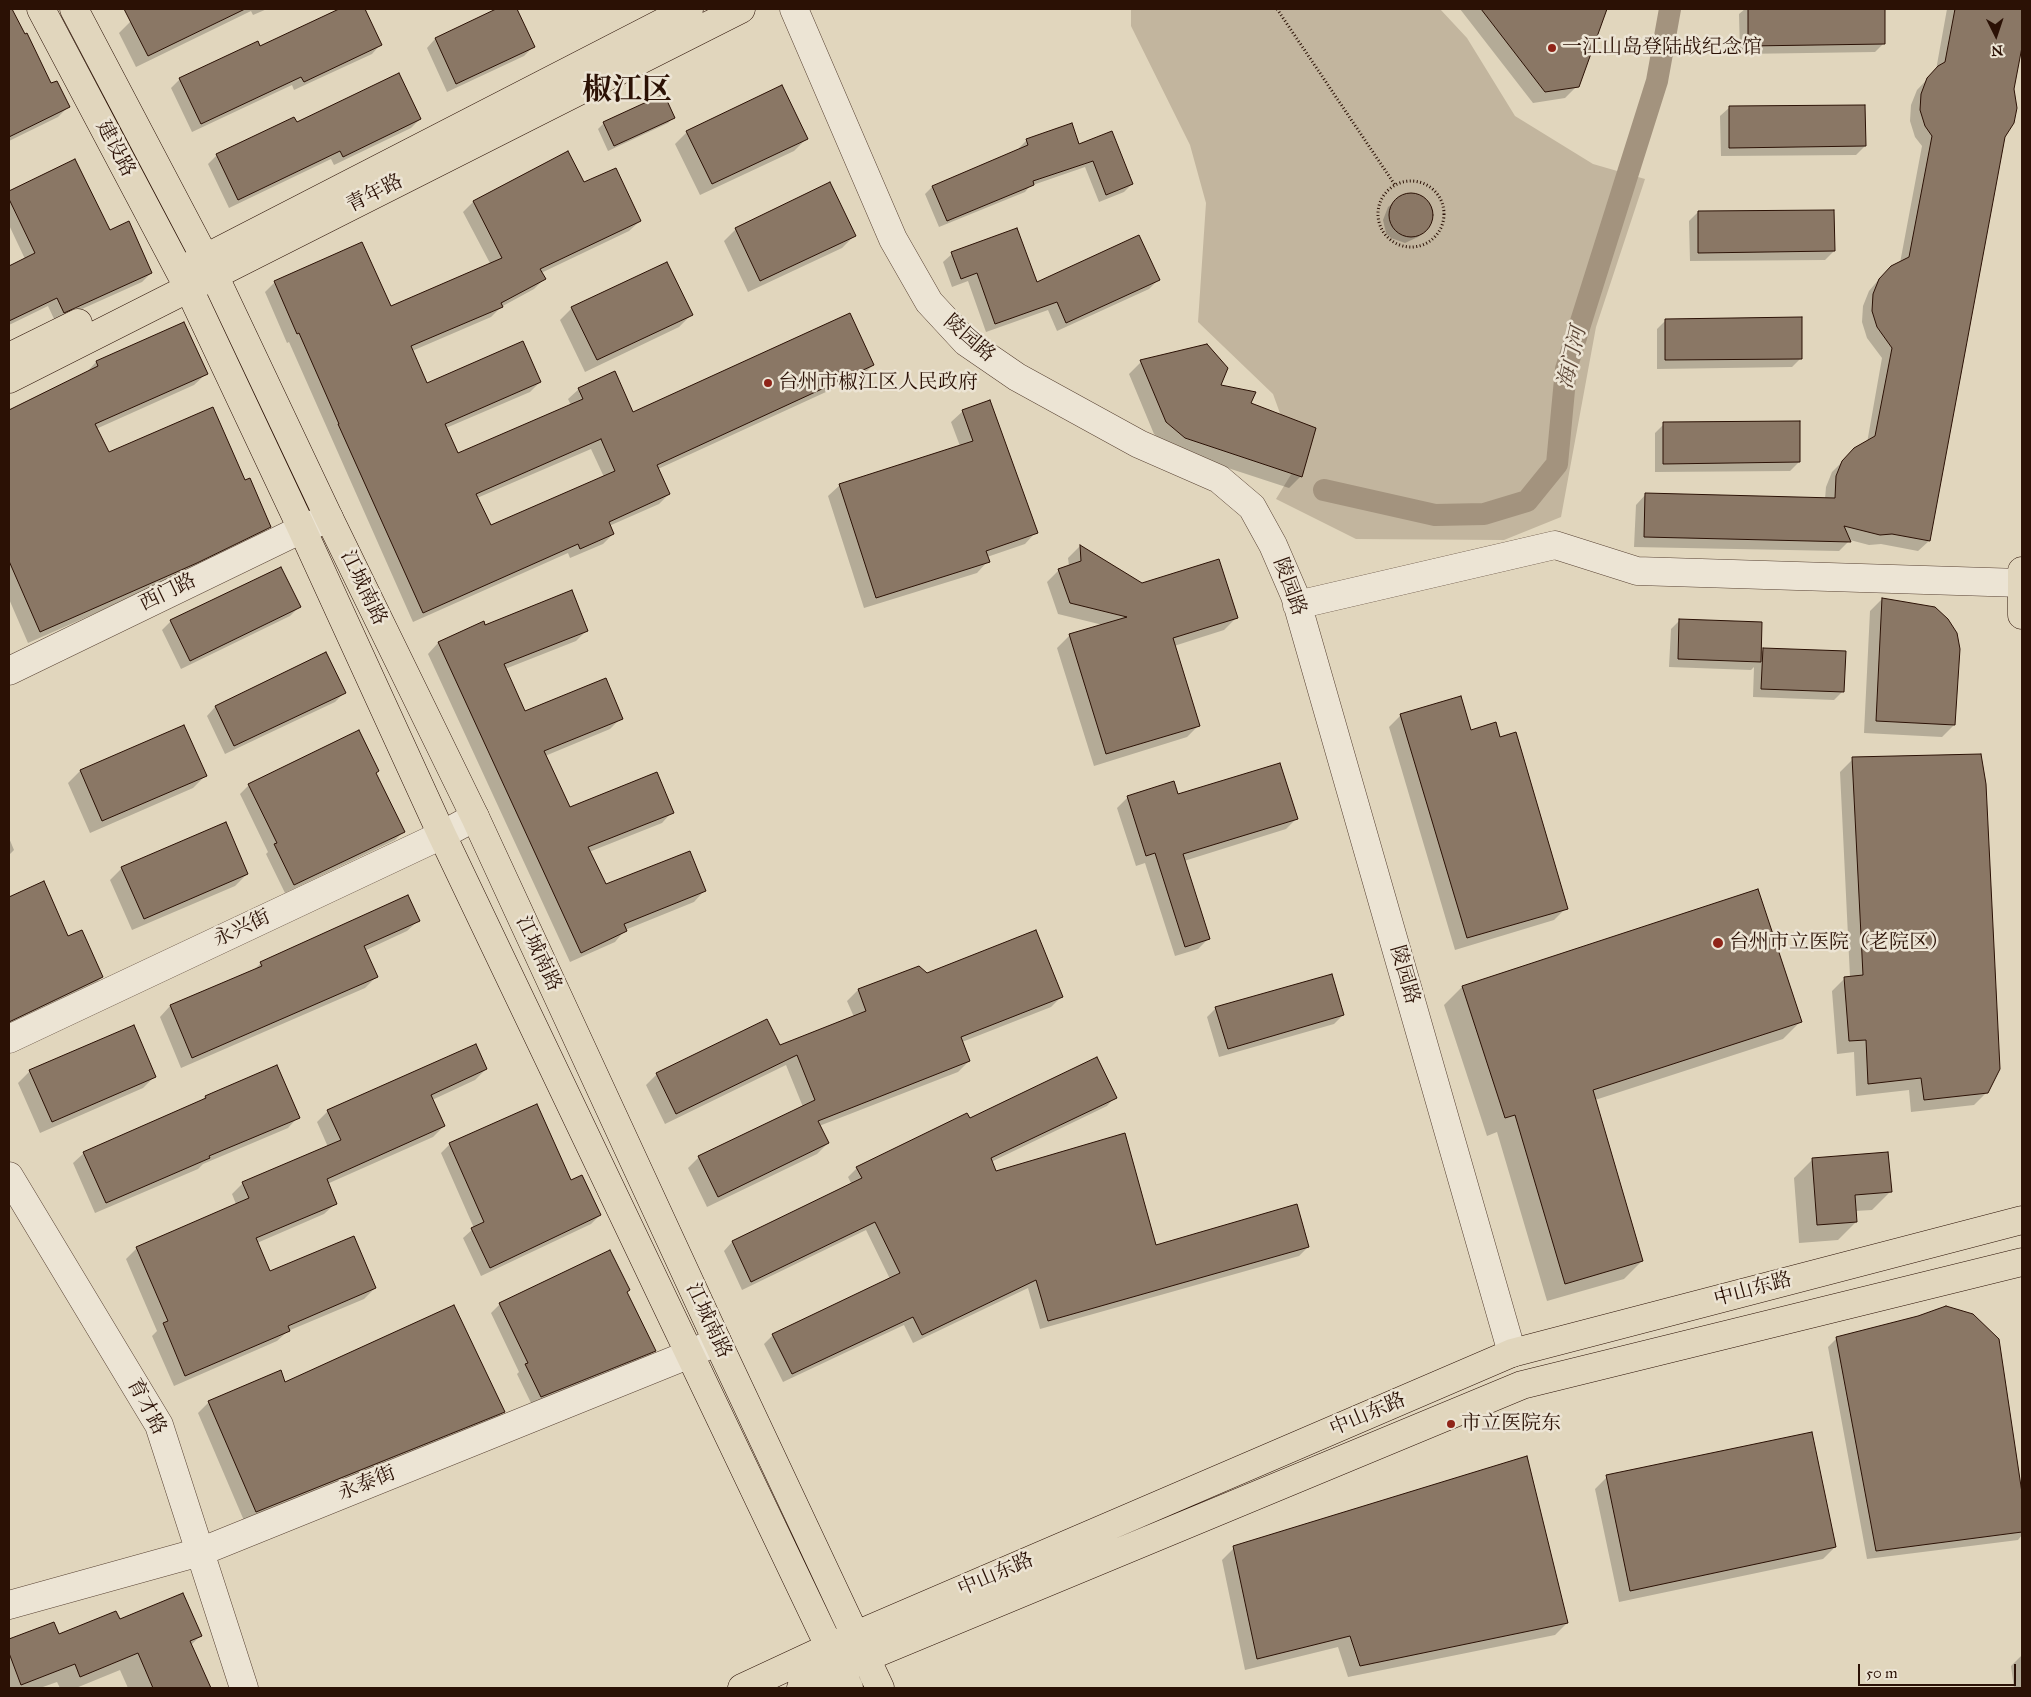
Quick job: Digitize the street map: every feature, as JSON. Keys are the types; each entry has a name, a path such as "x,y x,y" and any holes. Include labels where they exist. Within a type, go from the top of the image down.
{"main road":[{"name":"建设路","path":"41,9 185,281"},
{"name":"建设路","path":"74,9 210,266"},
{"path":"210,266 689,9"},
{"name":"青年路","path":"9,379 210,266 741,9"},
{"name":"江城南路","path":"210,266 329,518 475,817 880,1688"},
{"path":"9,357 185,281"},
{"name":"江城南路","path":"185,281 302,529 442,835 840,1668"},
{"path":"2022,577 2022,615"},
{"name":"中山东路","path":"801,1688 840,1668 862,1646 1512,1353 2022,1220"},
{"name":"中山东路","path":"862,1646 1522,1385 2022,1262"},
{"name":"中山东路","path":"742,1688 840,1668"}],"street":[{"name":"陵园路","path":"794,9 893,239 929,302 966,342 1017,377 1139,444 1219,479 1252,507 1273,545 1298,605 1512,1353"},
{"name":"西门路","path":"9,670 302,529 329,518"},
{"path":"1298,605 1555,545 1637,571 2022,577"},
{"name":"永兴街","path":"9,1040 442,835 475,817"},
{"name":"育才路","path":"9,1176 159,1425 244,1688"},
{"name":"永泰街","path":"9,1605 200,1552 690,1354 717,1340"}],"path":[{"path":"1277,9 1395,186"},
{"path":"1407,182 1418,182 1428,186 1437,194 1444,214 1442,225 1436,235 1428,242 1418,246 1407,247 1396,244 1381,229 1378,209 1388,190 1395,186 1407,182"}],"shaded area":[{"path":"1131,9 1440,9 1467,38 1515,116 1593,164 1645,179 1596,327 1561,517 1504,540 1356,539 1276,499 1298,463 1273,394 1198,322 1206,203 1190,145 1131,26"}],"building":[{"path":"9,9 12,9 25,34 27,33 51,83 57,81 70,107 9,137"},
{"path":"124,9 245,9 148,56"},
{"path":"339,9 365,9 382,45 304,82 301,77 201,124 179,78 258,41 260,46"},
{"path":"496,9 517,9 535,47 456,84 435,38"},
{"name":"一江山岛登陆战纪念馆","path":"1481,9 1607,9 1579,87 1545,92"},
{"path":"1748,9 1885,9 1885,44 1748,46"},
{"path":"1955,9 2022,9 2022,47 2014,89 2017,108 2014,123 2005,137 1930,541 1892,534 1880,535 1844,526 1851,542 1644,537 1645,493 1835,498 1836,476 1842,461 1854,448 1875,436 1892,348 1877,327 1872,311 1873,294 1879,279 1891,266 1909,257 1932,136 1925,126 1920,110 1921,94 1927,78 1938,66 1945,62"},
{"path":"399,73 421,119 343,157 340,151 238,200 216,154 294,117 297,122"},
{"path":"782,85 808,139 712,184 686,131"},
{"path":"664,94 675,118 614,146 603,122"},
{"path":"1865,105 1866,146 1729,148 1729,106"},
{"path":"1072,123 1079,144 1112,131 1133,184 1106,195 1093,161 1033,181 1034,185 947,221 932,186 1028,145 1026,139"},
{"path":"568,151 584,182 616,168 641,221 540,269 546,279 501,303 503,307 411,346 427,383 523,341 541,382 445,424 458,453 583,399 578,388 615,371 633,412 850,313 874,365 657,465 670,494 609,522 614,534 580,549 578,544 423,613 299,333 297,334 274,281 362,242 391,306 502,258 473,201","holes":["601,439 615,471 491,525 476,494"]},
{"path":"75,159 110,230 129,221 152,273 64,313 57,298 9,321 9,266 35,253 9,199 9,191"},
{"path":"830,182 856,236 760,281 735,228"},
{"path":"1415,193 1427,199 1432,206 1432,224 1427,231 1420,236 1407,237 1399,234 1392,227 1389,211 1392,203 1399,196"},
{"path":"1834,210 1835,251 1698,253 1698,211"},
{"path":"1017,228 1037,282 1139,235 1160,280 1066,323 1057,302 995,324 977,273 961,279 951,252"},
{"path":"667,262 693,315 597,360 571,307"},
{"path":"1802,317 1802,359 1665,360 1665,319"},
{"path":"184,322 208,374 95,424 109,452 213,407 245,480 250,478 271,527 197,563 40,632 9,561 9,410 98,366 96,361"},
{"path":"1207,344 1228,368 1221,385 1256,392 1251,403 1316,428 1302,477 1185,438 1166,422 1140,360"},
{"path":"990,400 1038,533 986,551 990,562 876,598 839,484 973,441 962,410"},
{"path":"1800,421 1800,462 1663,464 1663,422"},
{"path":"1080,545 1142,583 1219,559 1238,618 1173,638 1200,726 1106,754 1069,634 1127,617 1070,603 1058,569 1081,561"},
{"path":"281,567 301,607 190,661 170,620"},
{"path":"572,590 588,631 504,664 525,711 606,678 623,719 544,751 570,807 657,772 674,813 588,847 606,884 690,851 706,891 624,924 627,931 581,953 438,642 484,621 485,625"},
{"path":"1882,598 1935,607 1948,619 1957,633 1960,649 1955,725 1876,721"},
{"path":"1679,619 1762,622 1761,662 1678,659"},
{"path":"1763,648 1846,651 1844,692 1761,689"},
{"path":"326,652 346,693 234,746 215,706"},
{"path":"1461,696 1471,730 1496,722 1500,737 1516,732 1568,909 1467,938 1400,714"},
{"path":"184,725 207,776 102,821 80,770"},
{"path":"359,730 379,771 376,773 405,832 294,885 274,844 277,843 248,784"},
{"path":"1981,754 1986,784 2000,1069 1988,1093 1924,1100 1921,1078 1868,1084 1866,1040 1849,1041 1844,977 1863,975 1852,757"},
{"path":"1280,763 1298,819 1183,854 1210,939 1185,947 1155,853 1146,856 1127,796 1174,781 1178,794"},
{"path":"226,822 248,874 144,919 121,867"},
{"path":"44,881 68,936 82,930 103,977 9,1022 9,897"},
{"path":"1758,889 1802,1022 1593,1090 1643,1261 1565,1284 1515,1115 1505,1118 1462,986"},
{"path":"408,895 420,921 364,946 378,977 192,1058 170,1005 262,966 260,962"},
{"path":"1036,930 1063,997 961,1037 970,1061 818,1121 829,1143 718,1197 698,1156 815,1100 797,1055 676,1114 656,1073 767,1019 780,1045 866,1011 858,989 919,966 927,973"},
{"path":"1332,974 1344,1015 1228,1049 1215,1007"},
{"path":"134,1025 156,1077 52,1122 29,1070"},
{"path":"476,1044 487,1069 431,1095 445,1126 327,1179 337,1204 256,1238 270,1271 354,1236 376,1288 288,1326 290,1331 185,1376 163,1323 168,1321 136,1247 249,1198 242,1182 341,1140 327,1110"},
{"path":"1097,1057 1117,1098 991,1158 996,1171 1125,1133 1156,1245 1297,1204 1309,1247 1048,1321 1036,1280 922,1335 913,1317 792,1374 772,1334 900,1273 875,1222 751,1282 732,1241 862,1178 856,1167 967,1113 970,1118"},
{"path":"277,1065 300,1118 209,1156 210,1158 106,1203 83,1152"},
{"path":"537,1104 571,1180 582,1175 601,1215 490,1268 471,1228 484,1222 449,1143"},
{"path":"1888,1152 1892,1192 1855,1195 1857,1222 1817,1225 1812,1158"},
{"path":"610,1250 630,1290 627,1292 656,1351 541,1397 525,1364 528,1363 499,1303"},
{"path":"454,1305 505,1412 256,1512 208,1401 281,1370 285,1382"},
{"path":"1946,1306 1973,1314 1999,1339 2022,1493 2022,1532 1876,1551 1836,1337 1918,1316"},
{"path":"1812,1432 1836,1547 1630,1591 1606,1475"},
{"path":"1527,1456 1568,1623 1360,1666 1350,1636 1257,1659 1233,1546"},
{"path":"183,1593 202,1636 190,1641 211,1688 153,1688 138,1653 80,1677 75,1664 21,1685 9,1653 9,1639 54,1622 59,1634 116,1611 120,1619"}],"waterway":[{"name":"海门河","path":"1324,490 1435,515 1484,514 1527,501 1557,464 1566,369 1657,81 1670,9"}],"place":[{"name":"一江山岛登陆战纪念馆","path":"1552,48"},
{"name":"台州市椒江区人民政府","path":"768,383"},
{"name":"台州市立医院（老院区）","path":"1718,943"},
{"name":"市立医院东","path":"1451,1424"}],"district":[{"name":"椒江区","path":"627,92"}]}
